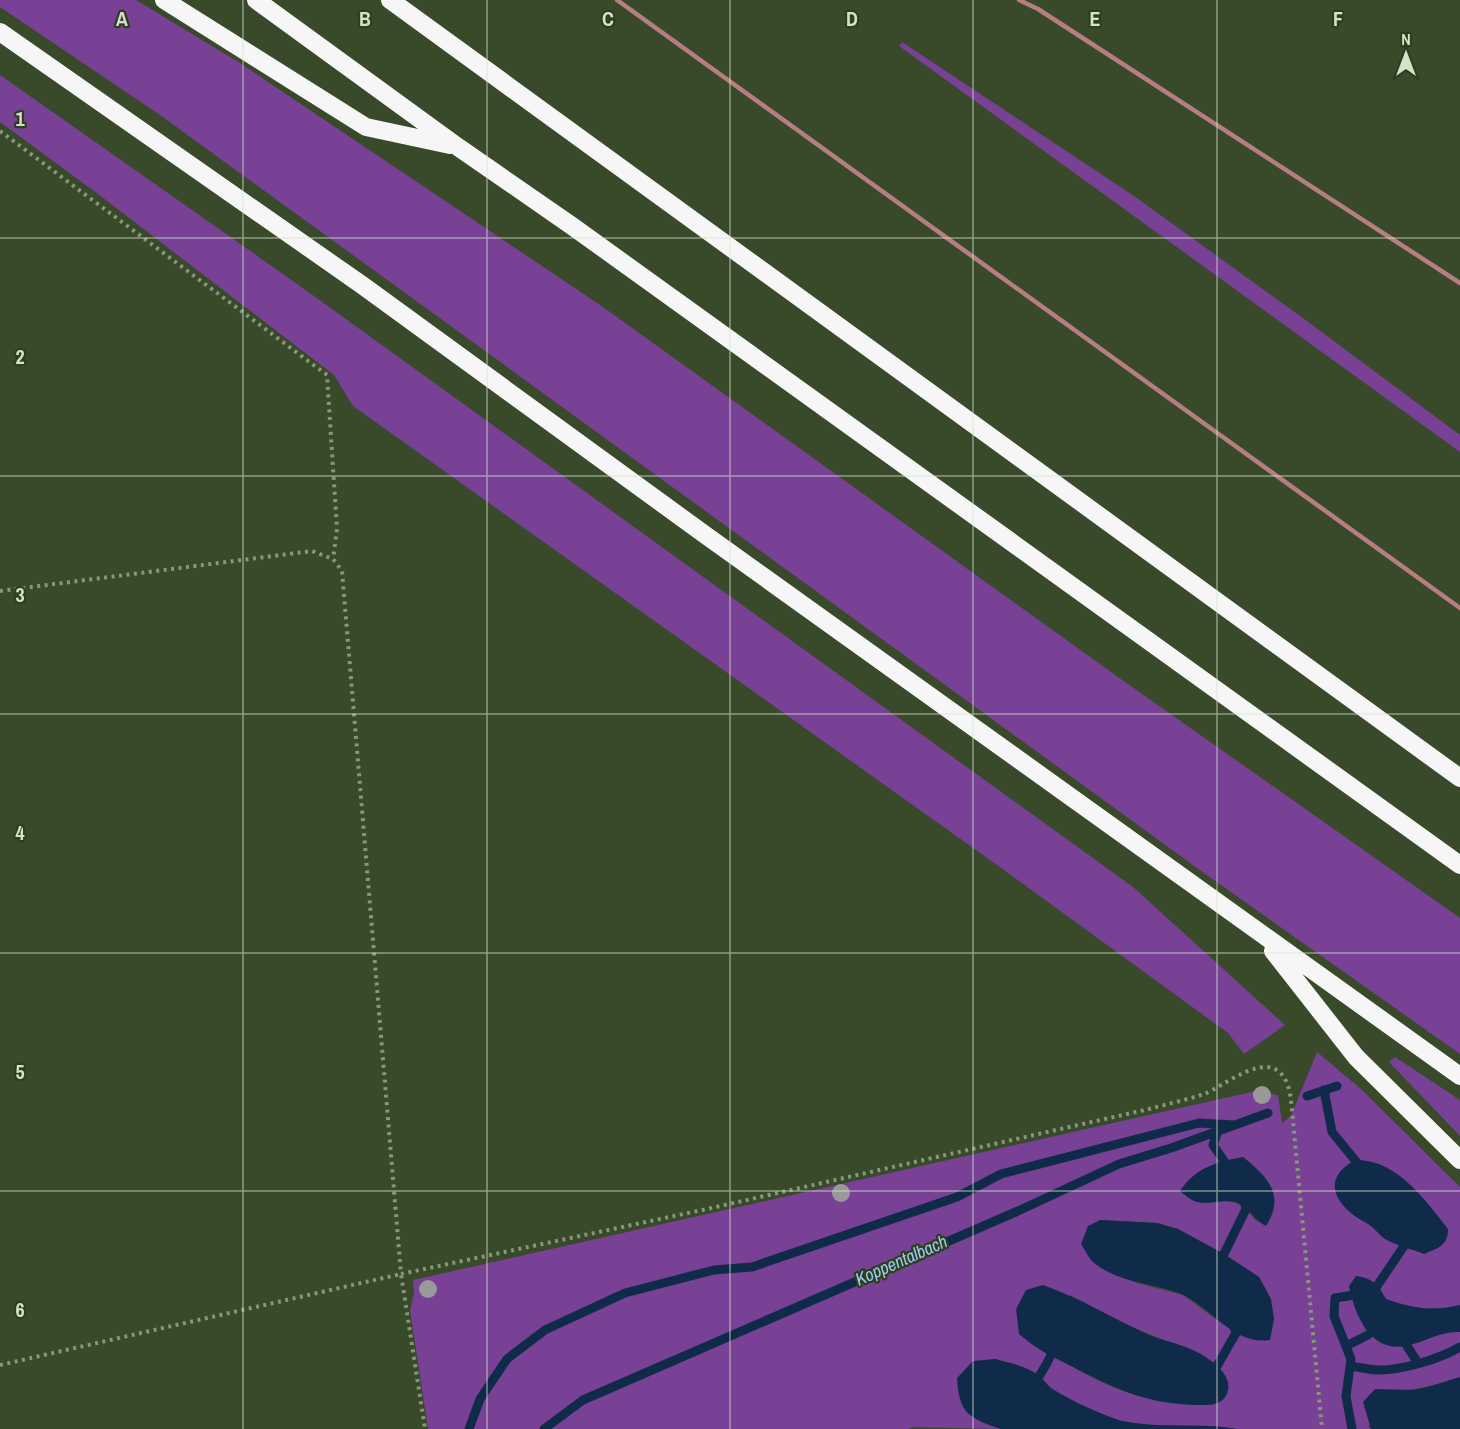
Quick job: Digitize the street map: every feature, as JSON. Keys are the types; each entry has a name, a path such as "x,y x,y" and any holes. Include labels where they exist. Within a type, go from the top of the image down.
{"highway":[{"path":"164,0 366,128 458,147"},
{"path":"256,0 1460,865"},
{"path":"390,0 1460,777"},
{"path":"0,32 371,292 1258,933 1460,1076"},
{"path":"1258,933 1356,1057 1460,1160"}],"lane":[{"path":"617,0 1460,608"},
{"path":"1019,0 1038,9 1460,283"}],"path":[{"path":"0,131 327,375 337,529 333,559"},
{"path":"0,591 312,551 333,559 342,571 401,1274 425,1429"},
{"path":"0,1365 1149,1109 1206,1094 1238,1074 1260,1067 1277,1070 1286,1080 1291,1100 1322,1429"}],"shaded area":[{"path":"0,0 136,0 240,63 603,307 1118,677 1460,918 1460,1054 1204,873 160,115 0,7"},
{"path":"902,42 1134,196 1307,321 1460,435 1460,452 899,46"},
{"path":"0,75 307,291 1133,887 1285,1025 1244,1054 1228,1033 1004,870 353,406 334,375 0,122"},
{"path":"1317,1052 1361,1089 1460,1187 1460,1305 1431,1309 1413,1307 1385,1299 1378,1284 1349,1286 1368,1335 1407,1346 1435,1335 1460,1332 1460,1377 1423,1387 1400,1390 1368,1426 1371,1429 1237,1429 1151,1425 1122,1421 1066,1397 1028,1369 995,1359 981,1422 1001,1429 912,1427 908,1429 428,1429 410,1310 414,1293 413,1280 1256,1091 1278,1095 1282,1123 1291,1116","holes":["1244,1157 1257,1222 1245,1209 1235,1203 1223,1201 1206,1203 1216,1162","1100,1220 1157,1223 1178,1229 1224,1254 1259,1277 1271,1299 1224,1325 1183,1295 1137,1283 1093,1262","1070,1295 1127,1325 1171,1343 1213,1405 1174,1403 1141,1397 1092,1378 1074,1368"]},
{"path":"1395,1057 1460,1100 1460,1136 1389,1062"}],"water":[{"path":"1243,1157 1260,1171 1274,1196 1272,1215 1266,1226 1240,1204 1228,1201 1198,1202 1180,1191 1200,1171 1224,1161"},
{"path":"1355,1160 1370,1161 1384,1166 1408,1183 1430,1205 1448,1229 1442,1245 1424,1254 1394,1244 1344,1207 1336,1193 1336,1179 1346,1166"},
{"path":"1100,1220 1157,1223 1178,1229 1224,1254 1259,1277 1271,1299 1274,1319 1270,1340 1245,1337 1234,1332 1181,1294 1125,1279 1094,1263 1081,1244 1088,1226"},
{"path":"1356,1276 1367,1278 1374,1283 1386,1299 1404,1305 1431,1309 1460,1305 1460,1332 1446,1333 1406,1346 1393,1347 1383,1344 1366,1330 1355,1309 1349,1286"},
{"path":"1043,1285 1147,1334 1186,1347 1204,1356 1214,1363 1227,1378 1228,1390 1224,1399 1217,1403 1199,1405 1148,1399 1105,1382 1045,1353 1019,1334 1016,1309 1026,1290"},
{"path":"995,1359 1028,1369 1066,1397 1122,1421 1151,1425 1237,1429 1001,1429 974,1418 968,1413 963,1407 958,1390 957,1378 973,1361"},
{"path":"1460,1377 1460,1429 1371,1429 1363,1402 1375,1389 1414,1390"}],"waterway":[{"name":"Koppentalbach","path":"1307,1096 1337,1086"},
{"path":"1324,1090 1332,1132 1363,1170"},
{"name":"Koppentalbach","path":"544,1429 583,1400 1018,1211 1119,1164 1268,1113"},
{"path":"469,1429 480,1399 507,1359 545,1330 625,1293 714,1270 752,1267 957,1197 1001,1174 1199,1123 1234,1125"},
{"path":"1218,1130 1213,1145 1231,1171"},
{"path":"1217,1261 1224,1254 1246,1209 1244,1199"},
{"path":"1352,1429 1346,1396 1351,1359 1334,1316 1335,1298 1373,1292 1404,1246 1408,1235"},
{"path":"1206,1371 1217,1366 1236,1333 1233,1323"},
{"path":"1346,1346 1368,1335"},
{"path":"1407,1346 1418,1363"},
{"path":"1035,1385 1053,1347"},
{"path":"1350,1366 1388,1370 1432,1360 1460,1347"}]}
